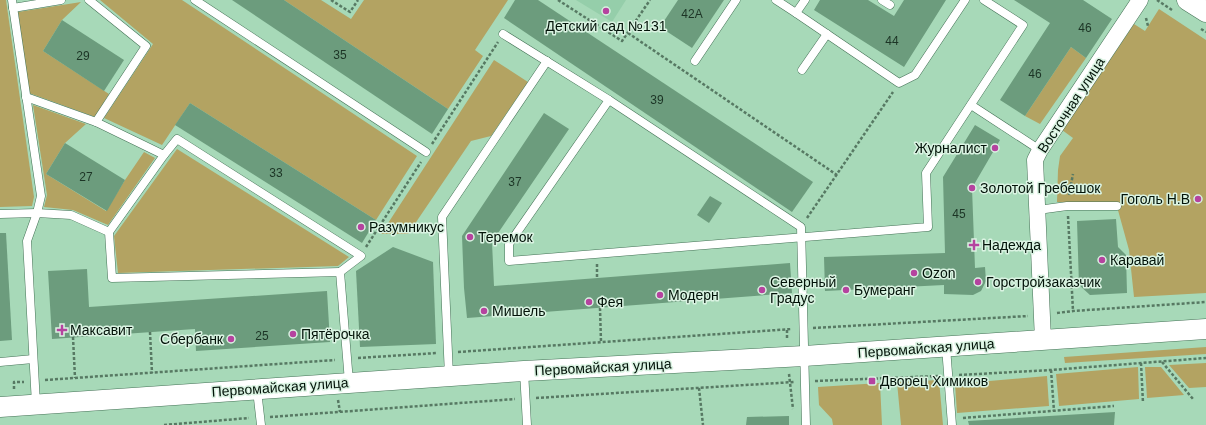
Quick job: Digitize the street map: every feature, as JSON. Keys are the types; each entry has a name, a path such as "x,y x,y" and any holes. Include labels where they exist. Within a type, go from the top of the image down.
{"street":[{"name":"Восточная улица","path":"1043,340 1035,160 1040,150 1140,0"},
{"path":"1187,0 1206,12"},
{"name":"Первомайская улица","path":"0,407 349,382 804,356 1206,329"}],"lane":[{"path":"36,404 27,241 37,213 41,196 12,4 61,0"},
{"path":"88,0 146,46 96,122"},
{"path":"195,0 426,152"},
{"path":"695,60 736,0"},
{"path":"776,0 899,83 915,75 965,0"},
{"path":"796,13 805,0"},
{"path":"882,0 890,5"},
{"path":"609,100 509,244 509,261 928,227 926,173 1023,25 984,0"},
{"path":"503,34 609,100 801,227 806,425"},
{"path":"802,70 827,34"},
{"path":"449,376 442,217 547,61"},
{"path":"26,96 96,122 164,155"},
{"path":"971,105 1040,150"},
{"path":"177,138 361,256 340,272 112,278 109,232 164,155 177,138"},
{"path":"1038,210 1067,206 1117,206"},
{"path":"0,214 37,213 71,215 109,232"},
{"path":"340,272 349,382"},
{"path":"946,347 952,422"},
{"path":"0,362 34,360"},
{"path":"524,371 528,425"},
{"path":"257,389 261,425"}],"path":[{"path":"331,0 350,12 358,0"},
{"path":"558,0 622,41 650,0"},
{"path":"628,33 836,175"},
{"path":"361,256 426,152 503,34"},
{"path":"801,227 899,83"},
{"path":"1073,174 1067,206 1073,311"},
{"path":"14,382 601,342 1042,315 1073,311 1206,302"},
{"path":"600,308 601,342"},
{"path":"150,332 152,373"},
{"path":"73,337 75,378"},
{"path":"892,377 949,376 1051,370 1206,358"},
{"path":"1162,362 1193,399"},
{"path":"1141,364 1143,403"},
{"path":"1051,370 1054,411"},
{"path":"789,382 793,414"},
{"path":"700,388 703,425"},
{"path":"952,422 1114,406"}],"shaded area":[{"path":"0,0 6,0 34,197 32,206 0,207"},
{"path":"100,0 182,0 417,156 376,220 190,103 162,145 104,118 153,44"},
{"path":"284,0 321,0 351,19 364,0 508,0 475,50 483,56 448,109"},
{"name":"Детский сад №131","path":"576,0 626,0 612,22"},
{"path":"81,2 62,20 43,51 109,94 95,117 29,93 18,12"},
{"path":"1159,9 1206,40 1206,293 1134,297 1129,250 1116,203 1057,202 1058,170 1060,156 1073,138 1062,130 1134,24 1145,31"},
{"path":"1071,47 1086,58 1040,124 1025,116"},
{"path":"494,60 528,82 491,136 471,141 408,234 381,234"},
{"path":"33,105 86,124 65,143 46,174 106,211 144,152 155,158 108,225 73,210 44,207 47,195"},
{"path":"177,149 349,257 338,266 118,273 114,236"},
{"path":"1206,347 1206,354 1065,363 1064,357"},
{"path":"1206,363 1206,387 1189,388 1169,365"},
{"path":"1138,367 1139,399 1059,406 1056,374"},
{"path":"1145,367 1161,367 1184,395 1147,398"},
{"path":"1047,376 1049,406 957,413 955,384"},
{"path":"939,380 943,425 901,425 897,382"},
{"path":"880,383 882,425 833,425 832,419 819,405 818,387"}],"building":[{"path":"232,0 284,0 448,109 432,134"},
{"path":"515,0 538,0 813,182 792,212 504,18"},
{"path":"678,0 724,0 692,48 660,27"},
{"path":"820,0 868,0 894,16 904,0 946,0 904,67 814,10"},
{"path":"1014,0 1083,0 1112,19 1086,58 1071,47 1025,116 1000,100 1050,23"},
{"path":"62,20 124,60 104,91 43,51"},
{"path":"190,103 376,220 362,243 175,125"},
{"path":"544,113 569,129 492,242 494,286 790,263 792,293 467,318 462,236"},
{"path":"975,125 1000,140 972,188 975,268 985,267 986,281 981,291 973,295 944,294 944,285 825,291 824,257 945,253 943,177"},
{"path":"65,143 125,180 107,211 46,174"},
{"path":"710,196 722,203 709,223 697,215"},
{"name":"Каравай","path":"1116,219 1118,247 1126,255 1127,293 1090,295 1079,285 1077,221"},
{"path":"0,233 6,233 12,340 0,341"},
{"path":"393,247 433,262 436,344 360,347 356,271"},
{"path":"87,269 89,307 327,291 330,342 196,351 195,329 52,339 48,271"},
{"path":"1115,412 1114,425 969,425 968,421"},
{"path":"789,416 789,425 746,425 747,417"}],"place":[{"name":"Детский сад №131","path":"606,11"},
{"name":"Журналист","path":"995,148"},
{"name":"Золотой Гребешок","path":"972,188"},
{"name":"Гоголь Н.В","path":"1198,199"},
{"name":"Разумникус","path":"361,227"},
{"name":"Теремок","path":"470,237"},
{"name":"Надежда","path":"974,245"},
{"name":"Каравай","path":"1102,260"},
{"name":"Ozon","path":"914,273"},
{"name":"Горстройзаказчик","path":"978,282"},
{"name":"Северный Градус","path":"762,290"},
{"name":"Бумеранг","path":"846,290"},
{"name":"Модерн","path":"660,295"},
{"name":"Фея","path":"589,302"},
{"name":"Мишель","path":"484,311"},
{"name":"Максавит","path":"62,330"},
{"name":"Пятёрочка","path":"293,334"},
{"name":"Сбербанк","path":"231,339"},
{"name":"Дворец Химиков","path":"872,381"}]}
